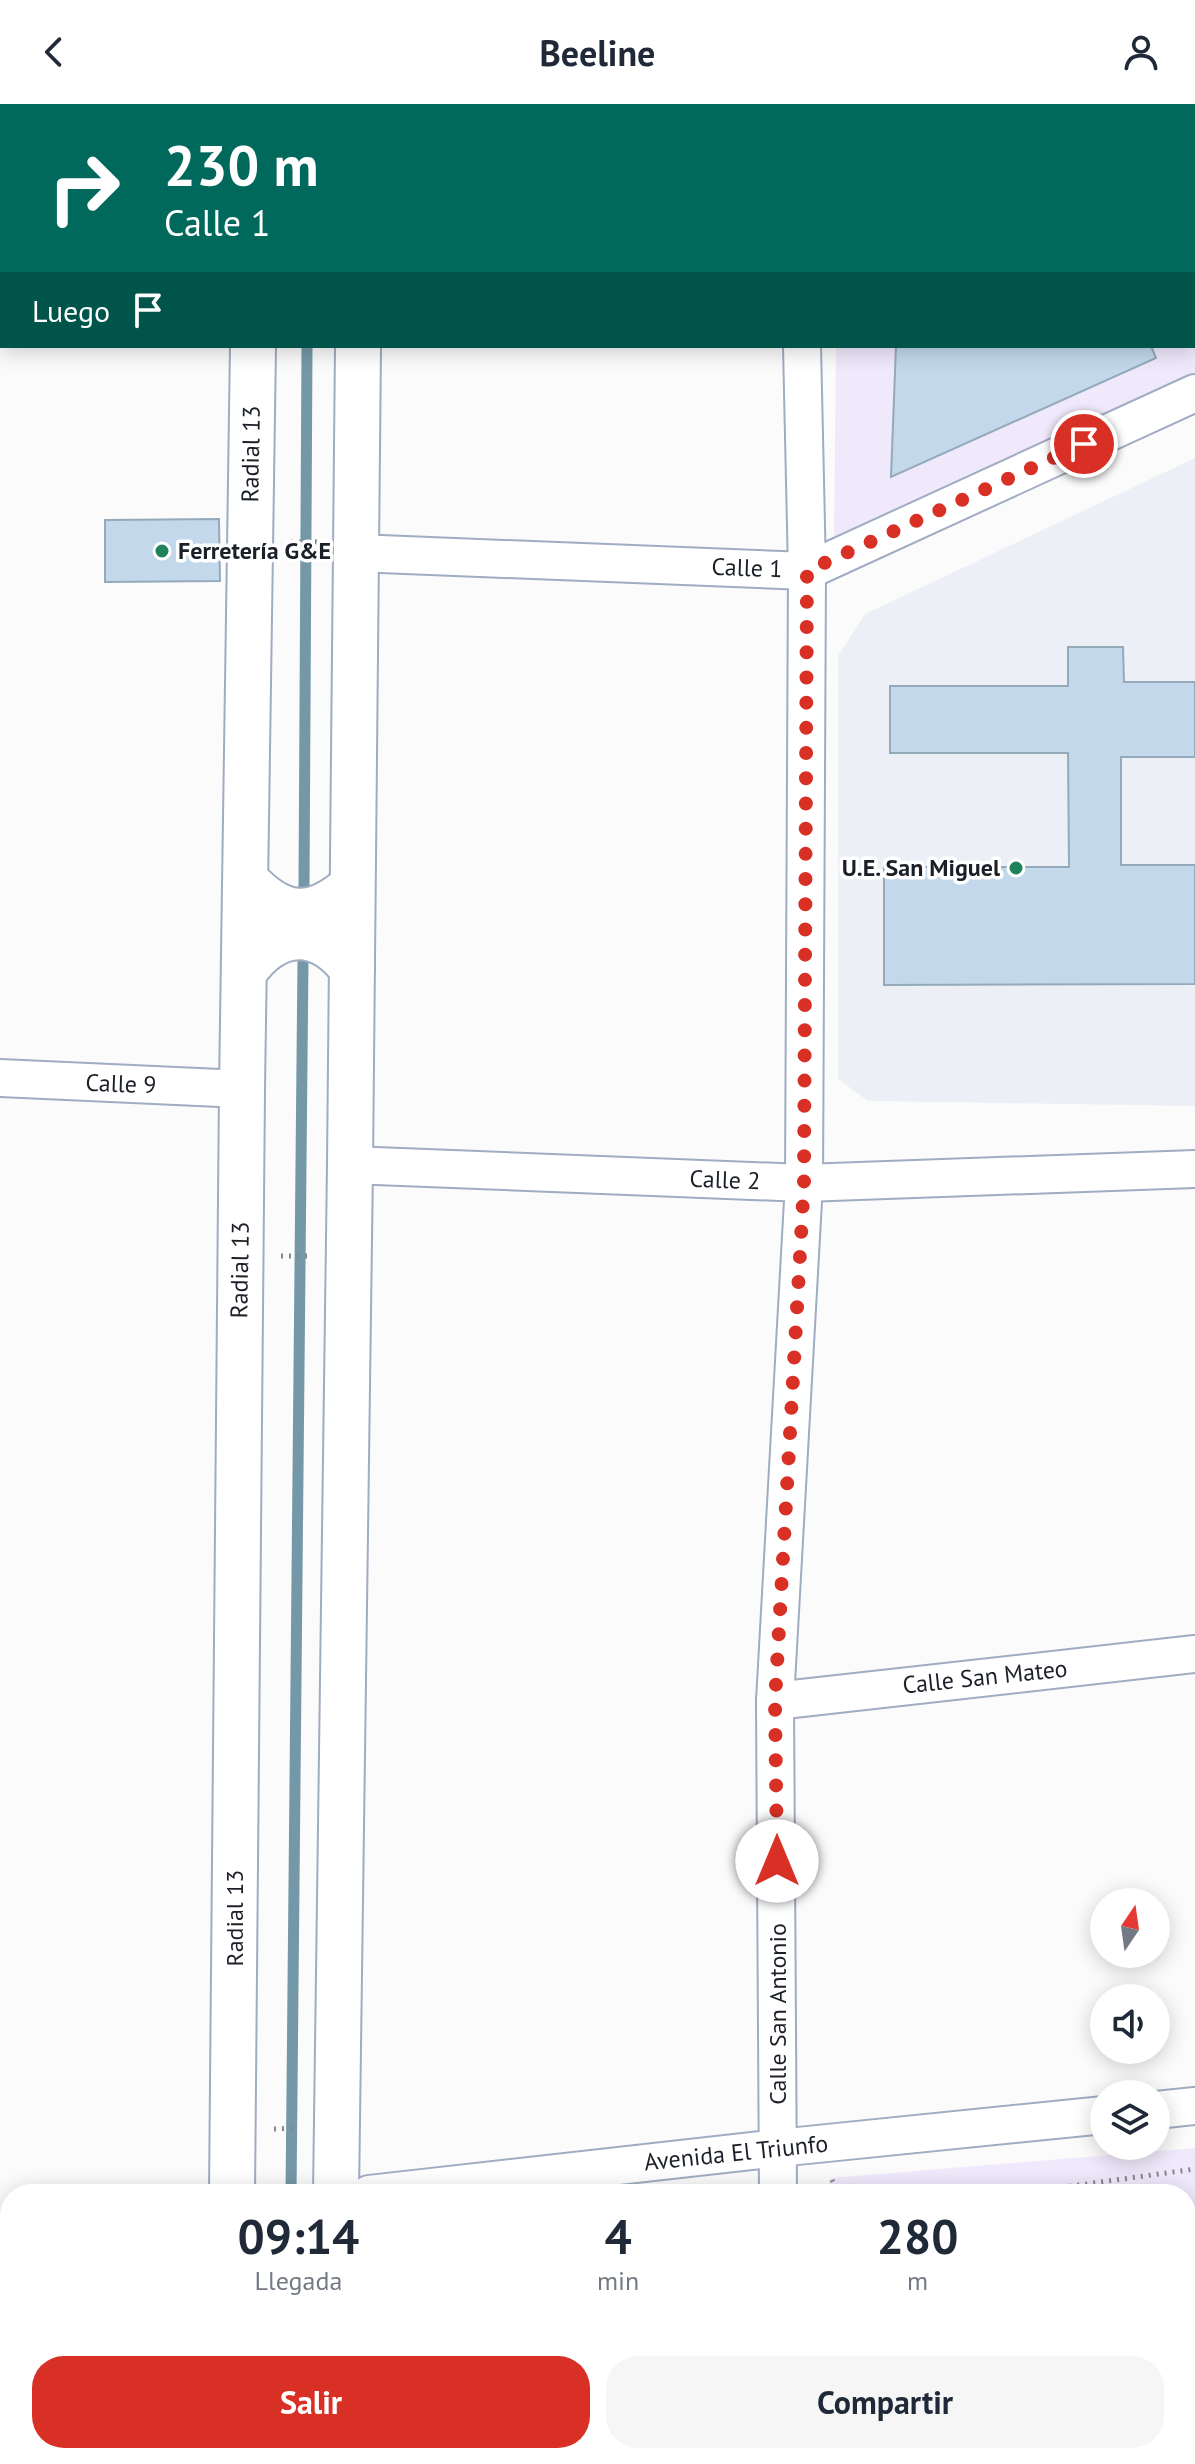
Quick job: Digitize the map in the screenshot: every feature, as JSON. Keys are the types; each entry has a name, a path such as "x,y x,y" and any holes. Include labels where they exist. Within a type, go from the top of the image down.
{"main road":[{"name":"Radial 13","path":"232,2184 242,1089 253,348"},
{"path":"336,2184 352,969 344,547 358,348"},
{"path":"246,880 262,898 285,909 310,911 334,902 352,886"},
{"path":"245,971 258,953 276,941 298,937 319,941 338,952 352,969"}],"street":[{"name":"Calle San Antonio","path":"778,2184 775,1701 804,1183 807,571 802,348"},
{"name":"Calle 1","path":"344,547 807,571 1195,393"},
{"name":"Calle 9","path":"0,1078 242,1089"},
{"name":"Calle 2","path":"350,1165 804,1183 1195,1169"},
{"name":"Calle San Mateo","path":"775,1701 1195,1654"},
{"path":"1170,2109 1195,2106"},
{"name":"Avenida El Triunfo","path":"458,2184 1090,2116"}],"path":[{"path":"283,542 344,547"},
{"path":"277,1256 321,1256"},
{"path":"261,2129 298,2128"},
{"path":"1082,2184 1195,2169"}],"shaded area":[{"path":"836,348 1195,348 1195,378 834,537"},
{"name":"U.E. San Miguel","path":"1195,458 1195,1106 868,1101 838,1079 838,656 865,614"},
{"path":"1195,2148 1195,2184 830,2184 831,2178 1090,2157 1090,2160 1170,2160 1170,2150"}],"building":[{"path":"896,348 1152,348 1156,358 891,477"},
{"name":"Ferretería G&E","path":"219,519 220,581 105,582 105,520"},
{"path":"1068,647 1123,647 1124,682 1195,682 1195,757 1121,757 1121,865 1195,865 1195,984 884,985 884,867 1069,867 1068,753 890,753 890,686 1068,686"}],"waterway":[{"path":"304,888 307,348"},
{"path":"291,2184 303,959"}],"place":[{"name":"Ferretería G&E","path":"162,551"},
{"name":"U.E. San Miguel","path":"1016,868"}],"route":[{"path":"777,1861 775,1701 804,1183 807,571 1084,444"}]}
